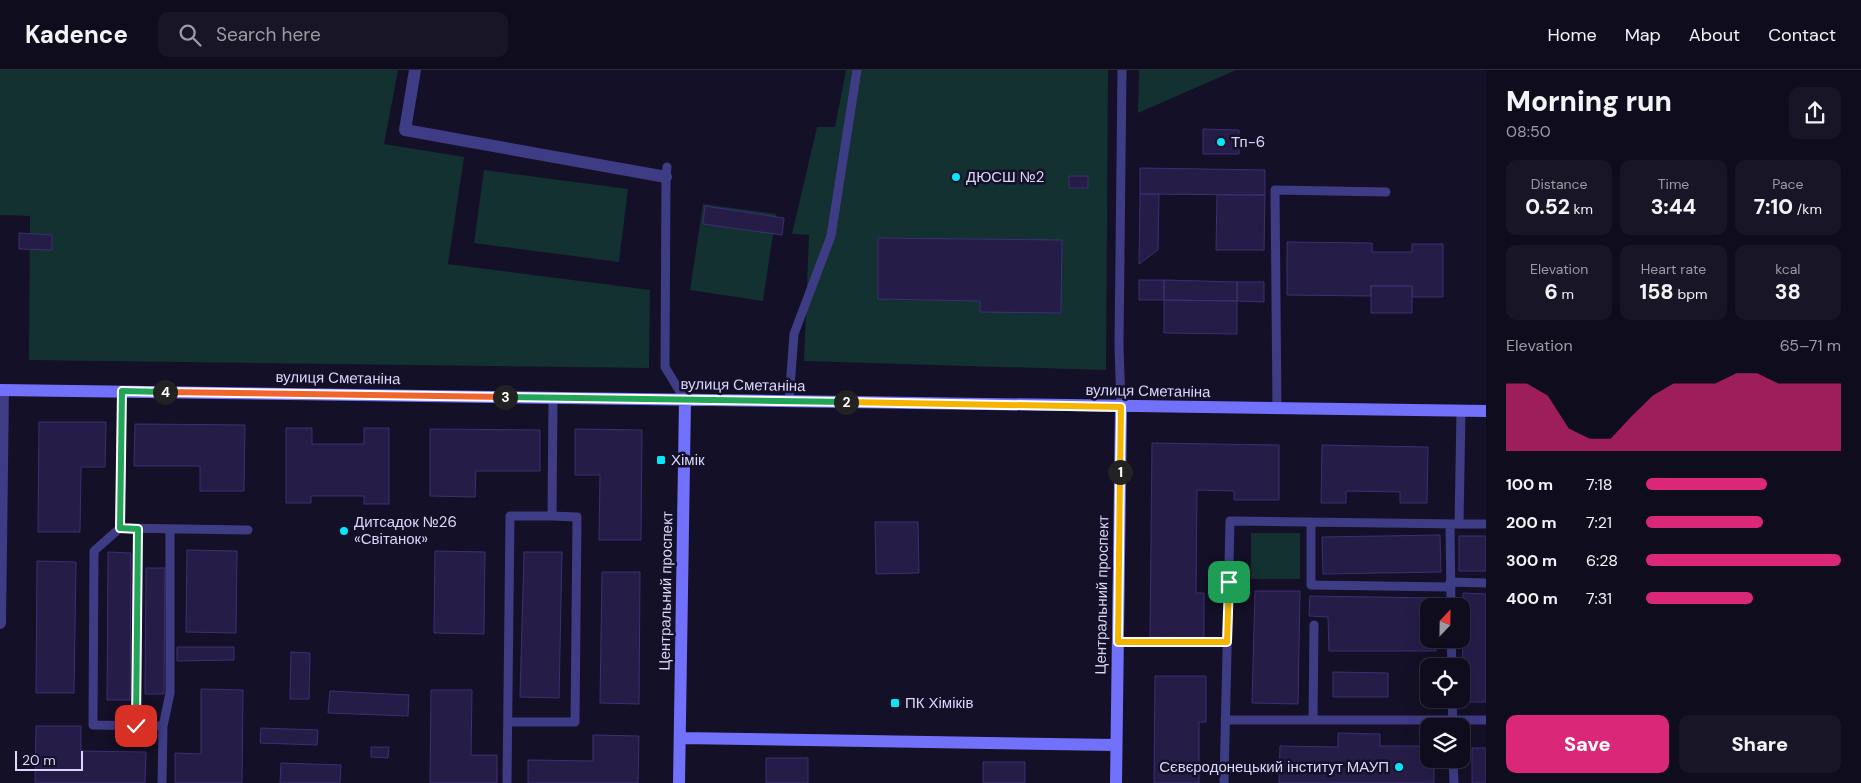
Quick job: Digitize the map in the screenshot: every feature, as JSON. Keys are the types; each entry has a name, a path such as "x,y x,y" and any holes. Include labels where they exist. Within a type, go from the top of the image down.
{"street":[{"path":"415,70 405,130 666,172"},
{"path":"0,624 1,390"},
{"name":"вулиця Сметаніна","path":"1,390 1486,411"},
{"name":"Центральний проспект","path":"679,783 685,400"},
{"name":"Центральний проспект","path":"1116,783 1121,407"},
{"path":"680,738 1116,745"}],"lane":[{"path":"789,402 794,334 831,236 857,70"},
{"path":"1121,407 1119,346 1122,70"},
{"path":"666,172 665,367 685,400"},
{"path":"1277,409 1275,190 1386,192"},
{"path":"120,528 122,391"},
{"path":"552,516 554,398"},
{"path":"1451,598 1461,411"},
{"path":"507,783 510,516 577,517 575,722 508,722"},
{"path":"1224,783 1230,521 1486,524"},
{"path":"1311,522 1310,585 1486,583"},
{"path":"163,726 93,726 94,551 120,528 248,530"},
{"path":"136,726 138,529"},
{"path":"162,783 163,726 170,694 170,529"},
{"path":"1313,720 1314,624"},
{"path":"1118,642 1227,642"},
{"path":"1225,720 1420,722"},
{"path":"1470,721 1486,720"},
{"path":"1453,768 1454,783"}],"green space":[{"path":"0,70 398,70 384,144 464,157 448,264 650,290 649,368 29,360 30,216 0,215"},
{"name":"ДЮСШ №2","path":"846,70 1108,70 1106,370 804,361 809,235 792,234 817,127 835,127"},
{"path":"1139,70 1236,70 1138,113"},
{"path":"484,170 628,189 619,262 474,243"},
{"path":"703,204 776,214 763,301 690,290"},
{"path":"1251,533 1300,533 1300,579 1251,579"}],"building":[{"name":"Тп-6","path":"1203,129 1239,130 1239,154 1203,154"},
{"path":"1140,168 1265,170 1265,195 1140,194"},
{"path":"1069,176 1088,176 1088,188 1069,188"},
{"path":"1140,194 1159,194 1158,250 1139,264"},
{"path":"1217,195 1265,195 1264,250 1216,250"},
{"path":"705,206 784,218 782,235 703,224"},
{"path":"19,233 52,235 52,250 19,249"},
{"path":"878,238 1062,240 1061,313 980,312 980,301 878,299"},
{"path":"1287,242 1372,243 1372,252 1412,252 1412,244 1443,244 1443,297 1413,297 1412,286 1371,286 1371,296 1287,295"},
{"path":"1139,280 1164,280 1164,300 1139,300"},
{"path":"1164,280 1237,282 1237,301 1164,300"},
{"path":"1237,282 1264,282 1264,302 1237,301"},
{"path":"1371,286 1412,286 1412,313 1371,313"},
{"path":"1164,300 1237,301 1237,334 1164,333"},
{"path":"39,422 106,422 105,467 81,467 80,532 38,532"},
{"path":"135,424 245,425 244,491 200,491 200,466 134,466"},
{"path":"286,428 312,428 312,444 364,444 364,428 389,428 389,504 364,504 364,496 311,496 311,503 286,503"},
{"path":"430,429 540,430 540,471 476,471 475,497 430,496"},
{"path":"575,429 642,430 641,540 599,540 600,475 575,475"},
{"path":"1152,443 1279,445 1279,500 1234,500 1234,491 1197,490 1196,593 1204,593 1204,638 1150,637"},
{"path":"1322,445 1428,447 1427,503 1400,503 1400,492 1346,491 1346,503 1321,503"},
{"path":"875,522 918,522 919,573 876,574"},
{"path":"1440,535 1441,572 1323,574 1322,537"},
{"path":"1459,536 1486,536 1486,571 1459,571"},
{"path":"187,550 237,551 236,633 186,632"},
{"path":"435,551 485,552 484,634 434,633"},
{"path":"108,552 131,553 130,700 107,700"},
{"path":"524,552 562,552 559,698 520,697"},
{"path":"37,561 76,562 74,693 36,693"},
{"path":"146,568 165,568 164,694 145,694"},
{"path":"602,572 640,572 639,704 600,703"},
{"path":"1255,591 1300,591 1298,704 1252,703"},
{"path":"1463,593 1486,594 1486,702 1470,702 1470,658 1462,658 1462,648 1470,648 1470,598 1463,598"},
{"path":"1310,596 1436,598 1420,598 1420,648 1436,648 1436,651 1329,651 1328,617 1309,616"},
{"path":"177,647 234,647 234,660 177,661"},
{"path":"291,652 310,653 309,699 290,699"},
{"path":"1333,672 1388,673 1388,697 1333,697"},
{"path":"1155,676 1206,676 1206,722 1199,722 1199,783 1154,783"},
{"path":"201,689 243,690 242,783 175,783 175,753 201,754"},
{"path":"431,690 472,690 471,755 497,755 497,783 430,783"},
{"path":"330,691 409,695 408,716 328,713"},
{"path":"36,726 81,726 81,751 146,752 145,783 35,783"},
{"path":"261,728 318,730 317,745 260,743"},
{"path":"1338,733 1380,734 1380,746 1420,746 1420,768 1434,768 1434,783 1279,783 1280,746 1338,747"},
{"path":"593,735 639,736 638,783 528,783 528,760 593,761"},
{"path":"371,747 389,747 388,758 371,757"},
{"path":"1472,748 1486,748 1486,783 1472,783"},
{"path":"766,758 808,758 808,783 766,783"},
{"path":"983,762 1025,762 1025,783 983,783"},
{"path":"281,763 341,765 340,783 280,783"}],"place":[{"name":"Тп-6","path":"1221,142"},
{"name":"ДЮСШ №2","path":"956,177"},
{"name":"Хімік","path":"661,460"},
{"name":"Дитсадок №26 «Світанок»","path":"344,531"},
{"name":"ПК Хіміків","path":"895,703"},
{"name":"Сєвєродонецький інститут МАУП","path":"1399,767"}],"route":[{"path":"136,726 138,529 120,528 122,391 1121,407 1118,642 1227,642 1229,582"}]}
